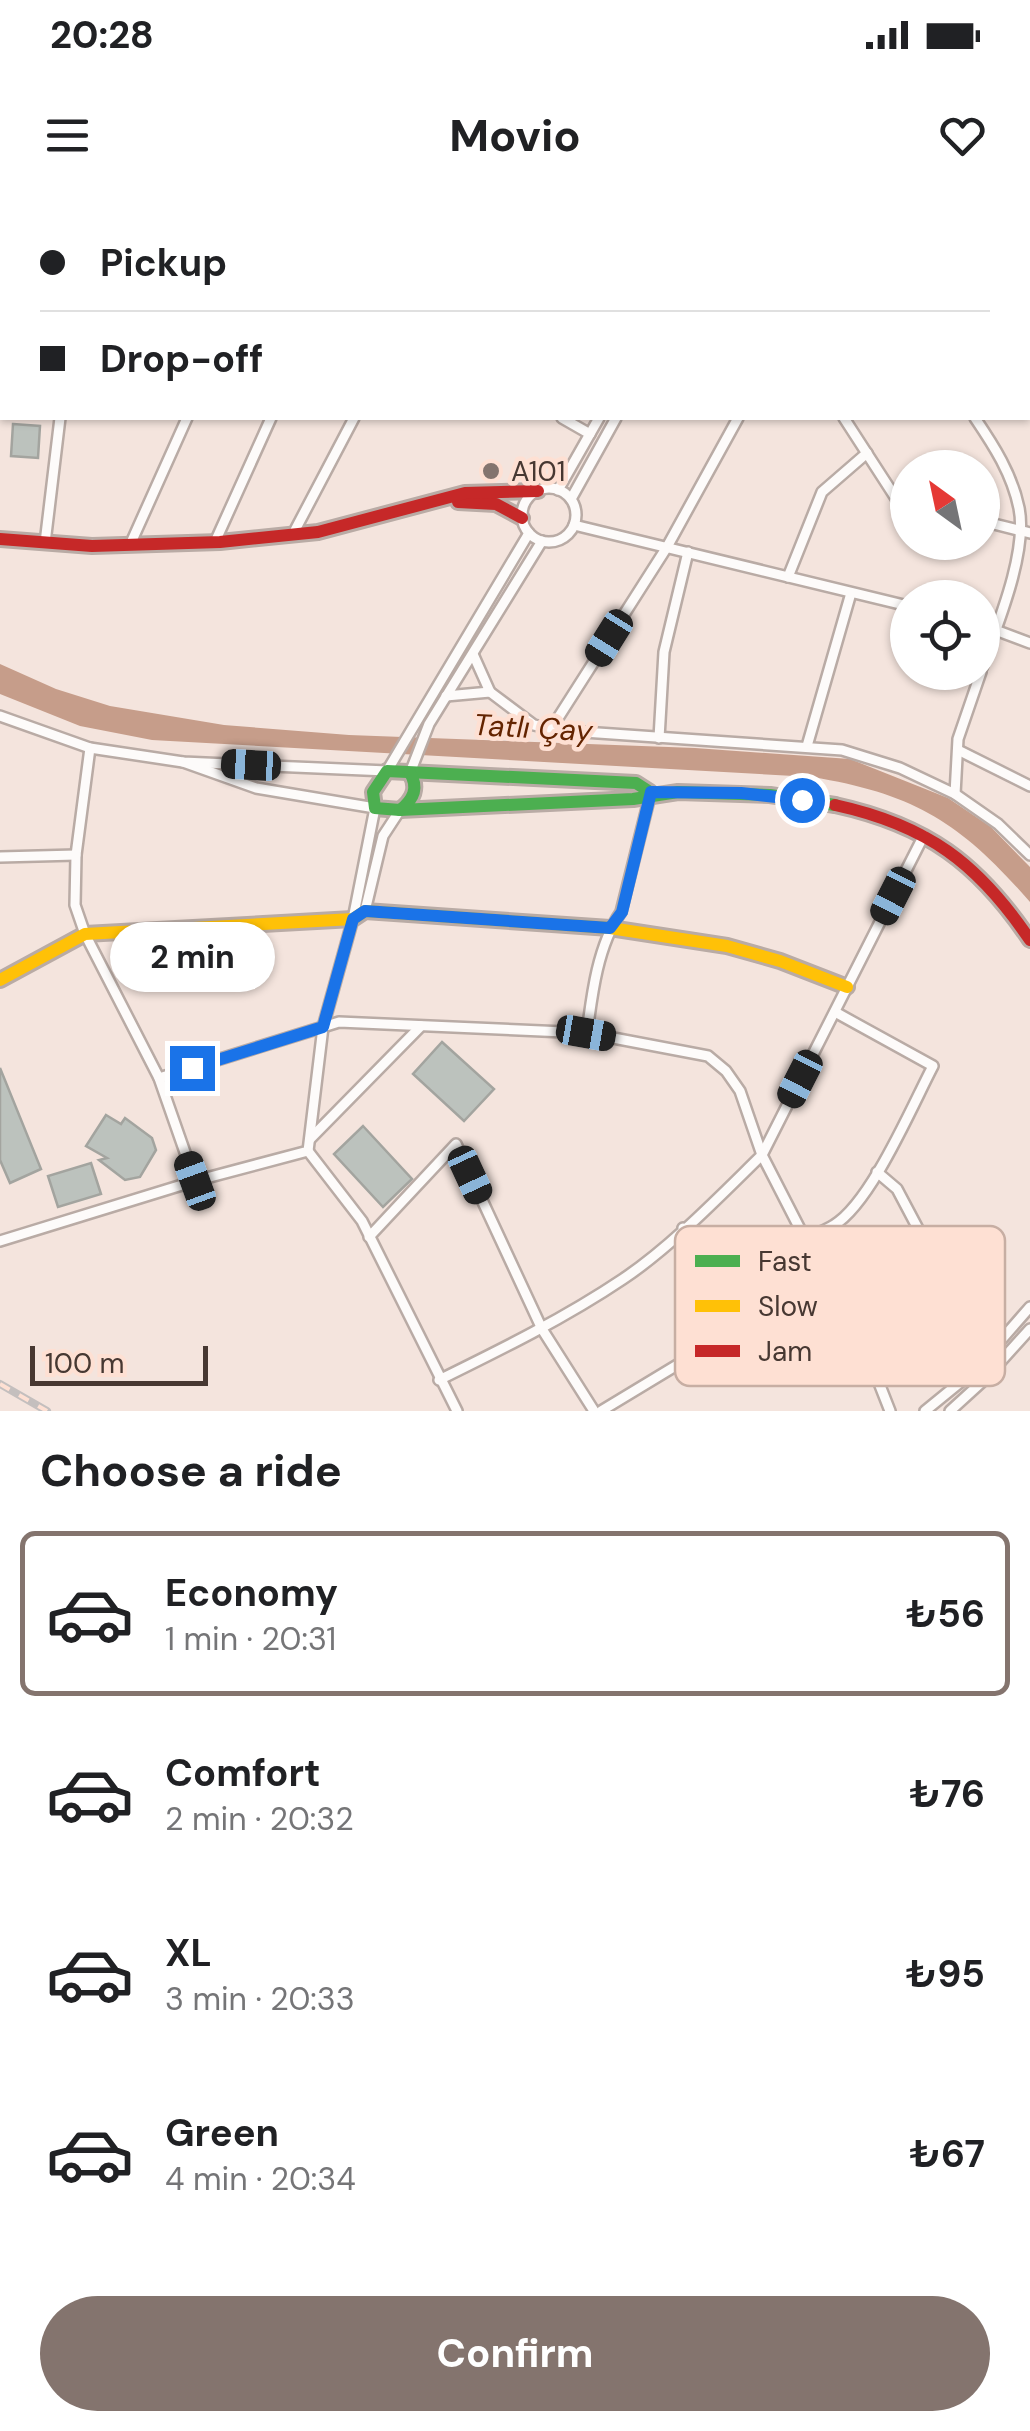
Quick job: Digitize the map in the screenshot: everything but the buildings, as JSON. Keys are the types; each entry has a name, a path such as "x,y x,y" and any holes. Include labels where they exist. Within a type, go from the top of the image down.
{"street":[{"path":"45,542 60,420"},
{"path":"130,546 186,420"},
{"path":"215,542 270,420"},
{"path":"292,534 353,420"},
{"path":"566,420 590,434"},
{"path":"558,490 597,420"},
{"path":"571,499 615,420"},
{"path":"551,728 667,547 737,420"},
{"path":"845,420 890,490"},
{"path":"976,420 1002,458 1020,512 1016,565 1000,615"},
{"path":"788,577 822,492 867,453"},
{"path":"0,539 130,546 215,542 318,532 464,493 558,490 575,507 574,525 563,539 542,541 529,533 522,518 525,503 538,491"},
{"path":"406,506 472,501 496,504 522,518"},
{"path":"574,525 890,602"},
{"path":"1000,526 1030,533"},
{"path":"359,915 376,808 373,792 529,533"},
{"path":"458,1411 362,1221 308,1151 323,1027 383,836 416,789 411,769 425,733 542,541"},
{"path":"659,738 664,652 688,552"},
{"path":"807,746 851,592"},
{"path":"1000,630 1030,642"},
{"path":"473,654 490,692 534,725 659,738 807,746 866,756 956,794 998,824 1030,855"},
{"path":"956,794 958,750 976,690"},
{"path":"446,696 490,692"},
{"path":"0,716 90,748 183,762 389,767 636,783 651,792"},
{"path":"90,748 76,855 75,905 158,1078 195,1181"},
{"path":"958,750 1030,786"},
{"path":"183,762 256,788 400,810 633,798 651,792 741,793 863,808 924,835 965,860 1013,910 1030,940"},
{"path":"586,1033 610,928 622,912 651,792"},
{"path":"685,1226 762,1154 924,835"},
{"path":"0,856 76,855"},
{"path":"0,980 86,934 359,915 610,928 727,946 847,986"},
{"path":"834,1226 854,1208 877,1172 933,1066 835,1012"},
{"path":"158,1078 339,1022 586,1033 708,1056 740,1091 762,1154 799,1226"},
{"path":"310,1139 420,1026"},
{"path":"369,1237 456,1144 542,1328 597,1411 675,1366"},
{"path":"1,1238 308,1151"},
{"path":"877,1172 897,1189 917,1226"},
{"path":"439,1380 542,1328 626,1277 675,1235"},
{"path":"1005,1335 1030,1307"},
{"path":"1005,1357 1030,1329"},
{"path":"881,1386 890,1411"},
{"path":"926,1411 954,1386"},
{"path":"950,1411 977,1386"}],"shaded area":[{"path":"0,664 56,689 110,706 224,725 349,735 695,748 850,759 948,798 991,827 1030,867 1030,902 959,833 909,803 848,784 812,777 152,740 80,726 0,694"}],"railway":[{"path":"0,1384 47,1411"}],"traffic: fast":[{"path":"650,792 636,783 387,771 373,792 375,808 400,810 633,799 678,792 770,795 835,805"},
{"path":"400,810 413,793 410,773"}],"traffic: slow":[{"path":"0,980 85,934 353,919 365,911 610,928 727,946 847,987"}],"traffic: jam":[{"path":"0,539 92,546 220,542 318,532 465,493 538,491"},
{"path":"458,502 496,504 522,518"},
{"path":"835,805 897,824 948,851 991,889 1030,940"}],"place":[{"name":"A101","path":"491,471"}],"route":[{"path":"192,1068 323,1027 353,919 365,911 610,928 622,912 651,792 741,793 802,800"}],"water label":[{"name":"Tatlı Çay","path":"533,728"}]}
